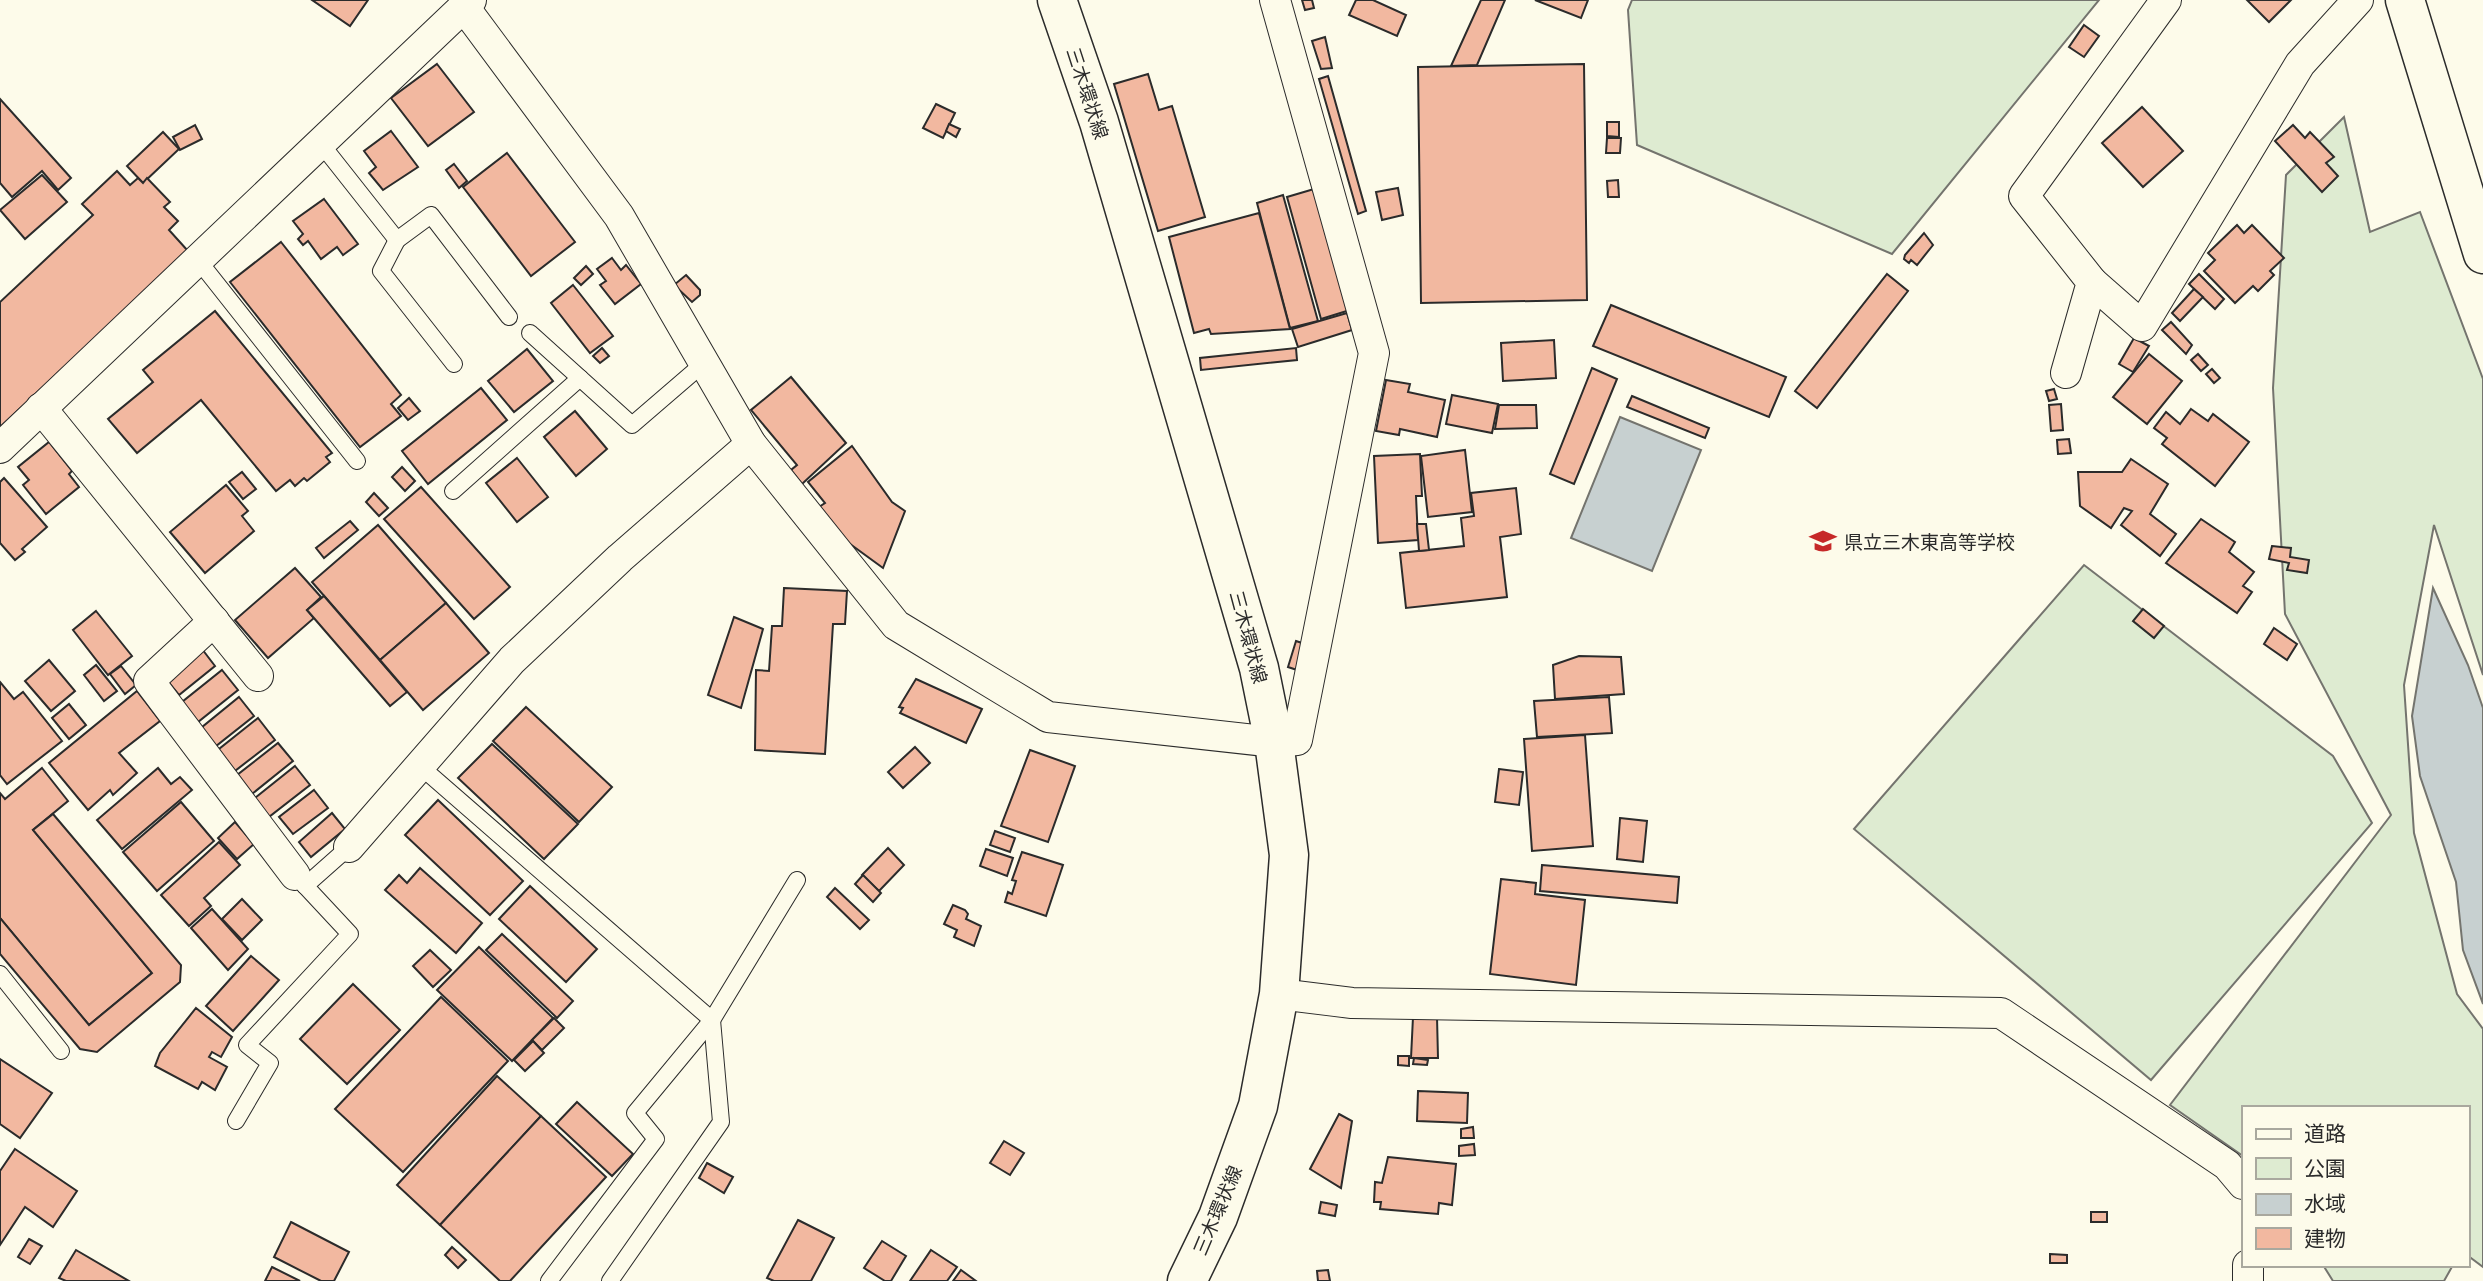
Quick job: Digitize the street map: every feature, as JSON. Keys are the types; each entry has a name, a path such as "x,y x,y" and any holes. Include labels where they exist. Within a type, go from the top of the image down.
{"main road":[{"name":"三木環状線","path":"1057,0 1099,122 1248,628 1274,742 1289,855 1279,994 1258,1106 1218,1217 1187,1281"},
{"path":"2405,0 2483,254"}],"street":[{"path":"0,448 468,4 619,216 751,444 896,625 1048,717 1274,742 1297,740 1374,353 1275,0"},
{"path":"2166,0 2024,196 2092,282 2142,326 2300,64 2358,0"},
{"path":"2066,373 2092,282"},
{"path":"41,408 258,676"},
{"path":"349,847 512,660 620,558 751,444"},
{"path":"214,621 149,681 300,881"},
{"path":"1279,994 1352,1003 2001,1013 2227,1165 2242,1183"}],"lane":[{"path":"321,145 397,240"},
{"path":"454,364 382,271 397,240 430,215 509,317"},
{"path":"198,260 358,461"},
{"path":"530,333 632,425 704,363"},
{"path":"453,491 580,377"},
{"path":"420,765 712,1020 721,1122 610,1281"},
{"path":"236,1121 270,1063 247,1045 350,934 300,881 349,847"},
{"path":"549,1281 656,1139 635,1113 712,1020 797,880"},
{"path":"0,974 61,1051"}],"green space":[{"path":"1632,0 2099,0 1892,254 1637,145 1628,10"},
{"path":"2344,117 2370,232 2420,212 2483,379 2483,675 2434,525 2404,685 2414,833 2457,994 2483,1029 2483,1267 2469,1256 2469,1106 2242,1106 2242,1155 2170,1105 2391,815 2285,614 2273,388 2286,175"},
{"path":"2084,565 2333,756 2372,823 2151,1080 1854,829"},
{"path":"2324,1267 2452,1267 2444,1281 2333,1281"}],"water":[{"path":"1620,417 1701,450 1652,571 1571,538"},
{"path":"2433,588 2468,665 2483,708 2483,1004 2463,950 2456,882 2420,776 2412,716"}],"building":[{"path":"312,0 368,0 350,26"},
{"path":"1302,0 1312,0 1314,8 1305,10"},
{"path":"1356,0 1373,0 1406,15 1397,36 1349,15"},
{"path":"1481,0 1505,0 1477,65 1451,66"},
{"path":"1535,0 1588,0 1581,18"},
{"path":"2247,0 2291,0 2269,22"},
{"path":"2084,25 2099,36 2084,57 2069,47"},
{"path":"1325,37 1332,68 1321,69 1312,41"},
{"path":"437,64 474,112 428,146 391,98"},
{"path":"1584,64 1587,300 1421,303 1418,67"},
{"path":"1148,74 1159,110 1172,106 1205,217 1158,231 1114,84"},
{"path":"1328,76 1366,211 1358,214 1319,79"},
{"path":"0,99 71,178 58,190 42,171 12,197 0,183"},
{"path":"936,104 955,113 943,138 923,128"},
{"path":"2142,107 2183,151 2143,187 2102,143"},
{"path":"1607,122 1619,122 1619,137 1607,136"},
{"path":"949,124 960,129 956,137 946,131"},
{"path":"195,125 202,139 180,150 173,137"},
{"path":"2293,125 2305,138 2310,132 2334,157 2326,163 2338,176 2322,192 2275,141"},
{"path":"391,131 418,167 383,190 369,173 376,167 364,151"},
{"path":"163,132 179,149 143,183 127,166"},
{"path":"1607,138 1621,138 1620,153 1606,153"},
{"path":"507,153 575,242 531,276 463,187"},
{"path":"454,164 467,181 459,188 446,170"},
{"path":"117,171 130,185 138,178 143,183 147,178 170,202 164,207 178,221 169,230 188,251 0,427 0,302 93,215 82,204"},
{"path":"42,175 67,202 25,239 0,210"},
{"path":"1618,180 1619,197 1608,197 1607,181"},
{"path":"1398,188 1403,215 1382,220 1376,192"},
{"path":"1314,189 1350,310 1321,319 1287,197"},
{"path":"1283,195 1318,321 1290,328 1257,203"},
{"path":"324,199 358,244 343,255 337,247 321,259 308,241 303,245 298,239 303,234 293,221"},
{"path":"1259,213 1290,329 1211,334 1209,329 1194,333 1169,237"},
{"path":"2237,225 2244,233 2252,225 2284,258 2270,271 2274,275 2258,291 2253,286 2235,303 2204,271 2215,260 2208,253"},
{"path":"1924,233 1933,245 1917,265 1911,260 1909,263 1904,259 1905,255"},
{"path":"281,242 401,395 391,404 401,416 360,447 230,282"},
{"path":"612,258 621,270 626,265 641,284 615,304 600,285 606,281 597,269"},
{"path":"586,266 593,274 581,285 574,278"},
{"path":"1887,274 1908,291 1817,408 1795,391"},
{"path":"2199,274 2224,299 2215,309 2189,284"},
{"path":"686,275 700,290 700,295 692,302 674,285"},
{"path":"573,285 613,336 590,353 551,303"},
{"path":"2194,289 2203,297 2180,321 2172,313"},
{"path":"1611,305 1786,377 1769,417 1593,346"},
{"path":"215,311 332,453 326,457 330,462 307,481 304,478 295,486 290,480 276,491 201,400 137,453 108,419 153,382 143,370"},
{"path":"1347,313 1352,330 1298,347 1292,329"},
{"path":"2171,322 2192,345 2186,354 2162,330"},
{"path":"2134,338 2149,346 2133,372 2119,364"},
{"path":"1554,340 1556,378 1503,381 1501,343"},
{"path":"602,348 609,356 600,363 593,356"},
{"path":"1296,348 1297,360 1201,370 1200,358"},
{"path":"527,349 553,381 514,412 488,381"},
{"path":"2149,354 2182,381 2147,424 2113,397"},
{"path":"2198,354 2208,365 2201,371 2191,360"},
{"path":"1592,368 1617,379 1574,484 1550,474"},
{"path":"2212,369 2220,378 2214,383 2206,374"},
{"path":"791,377 846,443 802,484 791,470 797,465 751,410"},
{"path":"1386,380 1410,384 1408,392 1445,400 1437,437 1400,429 1399,435 1376,431"},
{"path":"481,388 507,420 428,484 402,451"},
{"path":"2054,389 2057,399 2049,401 2046,391"},
{"path":"1452,395 1498,404 1492,433 1446,424"},
{"path":"1632,396 1709,428 1705,438 1627,407"},
{"path":"409,398 420,411 408,420 398,408"},
{"path":"2061,404 2063,430 2051,431 2049,405"},
{"path":"1499,405 1536,405 1537,428 1495,429"},
{"path":"2191,409 2208,421 2213,414 2249,442 2215,486 2162,444 2167,438 2154,428 2166,412 2180,424"},
{"path":"575,411 607,449 576,476 544,437"},
{"path":"2069,439 2071,453 2058,454 2057,440"},
{"path":"49,442 72,471 69,474 79,487 46,514 23,485 29,480 18,467"},
{"path":"852,446 892,502 905,511 883,568 846,541 819,507 825,503 808,482"},
{"path":"1465,450 1472,512 1428,517 1421,456"},
{"path":"1420,454 1422,496 1416,496 1418,540 1378,543 1374,456"},
{"path":"517,458 548,497 517,522 486,483"},
{"path":"2131,459 2168,484 2150,514 2176,534 2160,556 2121,525 2132,511 2124,508 2111,528 2080,506 2078,472 2122,472"},
{"path":"402,467 415,481 405,491 392,477"},
{"path":"242,472 256,489 243,499 229,482"},
{"path":"4,478 47,527 22,549 25,552 15,560 0,543 0,482"},
{"path":"226,485 248,511 242,516 254,531 205,573 170,532"},
{"path":"421,487 510,587 474,619 384,519"},
{"path":"1516,488 1521,534 1500,537 1507,597 1406,608 1400,553 1464,546 1461,518 1474,516 1471,493"},
{"path":"374,493 388,508 379,516 366,502"},
{"path":"2201,519 2235,542 2229,552 2254,572 2243,586 2252,592 2237,613 2166,563"},
{"path":"350,521 358,530 324,558 316,548"},
{"path":"1417,524 1426,524 1429,550 1419,551"},
{"path":"378,525 446,603 380,660 312,582"},
{"path":"2272,546 2291,548 2290,557 2309,560 2307,573 2287,570 2289,563 2269,559"},
{"path":"295,568 321,597 307,610 314,618 268,658 235,620"},
{"path":"784,588 847,591 845,624 833,624 825,754 755,750 756,670 769,671 772,626 782,626"},
{"path":"324,596 407,692 390,706 307,610"},
{"path":"446,603 489,653 423,710 380,660"},
{"path":"2143,609 2164,626 2154,638 2133,621"},
{"path":"96,611 132,656 108,675 73,630"},
{"path":"734,617 763,629 741,708 708,695"},
{"path":"2274,628 2297,644 2287,660 2264,644"},
{"path":"1296,641 1308,645 1300,671 1288,667"},
{"path":"202,649 215,666 179,695 165,678"},
{"path":"1579,656 1621,657 1624,694 1555,699 1553,665"},
{"path":"49,660 75,691 51,711 25,681"},
{"path":"96,665 117,691 104,701 84,675"},
{"path":"121,666 136,685 125,694 110,674"},
{"path":"222,670 238,690 198,722 182,702"},
{"path":"916,679 982,709 966,743 900,713 903,708 899,707"},
{"path":"0,682 14,699 23,692 62,741 7,784 0,775"},
{"path":"137,691 160,721 119,753 137,773 113,795 110,790 88,810 49,763"},
{"path":"239,697 254,716 211,750 196,732"},
{"path":"1609,697 1612,733 1537,737 1534,701"},
{"path":"69,704 86,725 69,739 52,718"},
{"path":"526,707 612,787 579,822 493,741"},
{"path":"258,718 275,740 231,774 214,753"},
{"path":"1585,735 1593,846 1532,851 1524,739"},
{"path":"278,743 293,761 247,798 232,779"},
{"path":"492,744 578,824 544,859 458,778"},
{"path":"915,747 930,763 903,788 888,772"},
{"path":"1030,750 1075,766 1048,842 1001,826"},
{"path":"295,766 310,785 265,820 250,802"},
{"path":"42,768 68,801 33,830 152,973 89,1025 0,918 0,793 5,799"},
{"path":"158,768 171,784 180,777 192,790 122,849 97,820"},
{"path":"1499,769 1523,772 1519,805 1495,802"},
{"path":"314,790 328,808 293,834 279,817"},
{"path":"438,800 523,881 490,915 405,835"},
{"path":"181,802 214,841 157,891 123,852"},
{"path":"332,813 345,829 311,857 299,842"},
{"path":"53,814 181,965 180,982 97,1052 80,1049 0,954 0,918 89,1025 152,973 33,830"},
{"path":"1620,818 1647,821 1643,862 1617,859"},
{"path":"235,822 254,844 237,859 218,838"},
{"path":"995,831 1015,838 1010,852 990,845"},
{"path":"219,842 240,865 204,898 211,906 189,926 161,895"},
{"path":"888,848 904,865 879,891 862,875"},
{"path":"986,849 1013,858 1007,876 980,866"},
{"path":"1022,852 1063,865 1046,916 1005,902 1008,892 1012,894 1016,881 1012,880"},
{"path":"1542,865 1679,877 1677,903 1540,891"},
{"path":"420,868 482,923 456,953 385,890 399,875 407,883"},
{"path":"863,875 881,893 873,902 855,884"},
{"path":"1501,879 1536,883 1535,894 1585,900 1576,985 1490,974"},
{"path":"530,886 597,949 566,982 499,919"},
{"path":"835,888 869,920 860,929 827,897"},
{"path":"242,899 262,920 242,940 222,919"},
{"path":"953,905 965,910 968,914 966,919 981,926 974,946 954,937 957,930 944,924"},
{"path":"212,909 248,949 228,970 191,928"},
{"path":"502,934 573,1001 557,1018 486,950"},
{"path":"479,947 553,1018 512,1061 437,990"},
{"path":"430,950 451,970 433,987 413,966"},
{"path":"251,956 279,980 233,1031 206,1006"},
{"path":"353,984 400,1030 347,1084 300,1039"},
{"path":"441,997 508,1061 403,1172 335,1109"},
{"path":"196,1008 232,1037 221,1057 212,1052 209,1057 227,1067 215,1090 202,1082 198,1089 155,1066 160,1053"},
{"path":"1413,1017 1437,1017 1438,1058 1411,1058"},
{"path":"554,1018 564,1028 542,1050 532,1040"},
{"path":"533,1041 544,1053 525,1071 514,1060"},
{"path":"1398,1056 1409,1056 1409,1066 1398,1065"},
{"path":"1414,1058 1428,1060 1427,1065 1413,1064"},
{"path":"0,1059 52,1093 20,1138 0,1124"},
{"path":"497,1076 541,1116 440,1225 397,1185"},
{"path":"1418,1091 1468,1093 1467,1123 1417,1121"},
{"path":"577,1102 633,1154 612,1176 556,1124"},
{"path":"1339,1114 1352,1121 1341,1188 1310,1169"},
{"path":"541,1116 606,1177 510,1281 500,1281 440,1225"},
{"path":"1473,1127 1474,1138 1461,1138 1461,1129"},
{"path":"1004,1141 1024,1153 1010,1175 990,1163"},
{"path":"1474,1144 1475,1155 1459,1156 1459,1146"},
{"path":"15,1149 77,1191 53,1227 25,1207 0,1245 0,1171"},
{"path":"1388,1157 1456,1164 1452,1205 1439,1203 1438,1214 1380,1209 1381,1202 1374,1202 1375,1182 1382,1183"},
{"path":"707,1163 733,1177 724,1193 699,1178"},
{"path":"1321,1202 1337,1205 1335,1216 1319,1213"},
{"path":"2091,1212 2107,1212 2107,1222 2091,1222"},
{"path":"798,1220 834,1238 811,1281 774,1281 767,1278"},
{"path":"291,1222 349,1252 334,1281 321,1281 274,1257"},
{"path":"29,1239 42,1246 30,1264 18,1257"},
{"path":"882,1241 906,1256 891,1281 885,1281 864,1268"},
{"path":"452,1247 466,1260 458,1268 445,1255"},
{"path":"76,1250 129,1281 66,1281 59,1278"},
{"path":"931,1250 957,1267 947,1281 910,1281"},
{"path":"2050,1254 2067,1255 2067,1263 2050,1263"},
{"path":"272,1267 300,1281 265,1281"},
{"path":"961,1270 976,1281 953,1281"},
{"path":"1328,1270 1330,1281 1318,1281 1317,1271"}],"place":[{"name":"県立三木東高等学校","path":"1823,541"}]}
